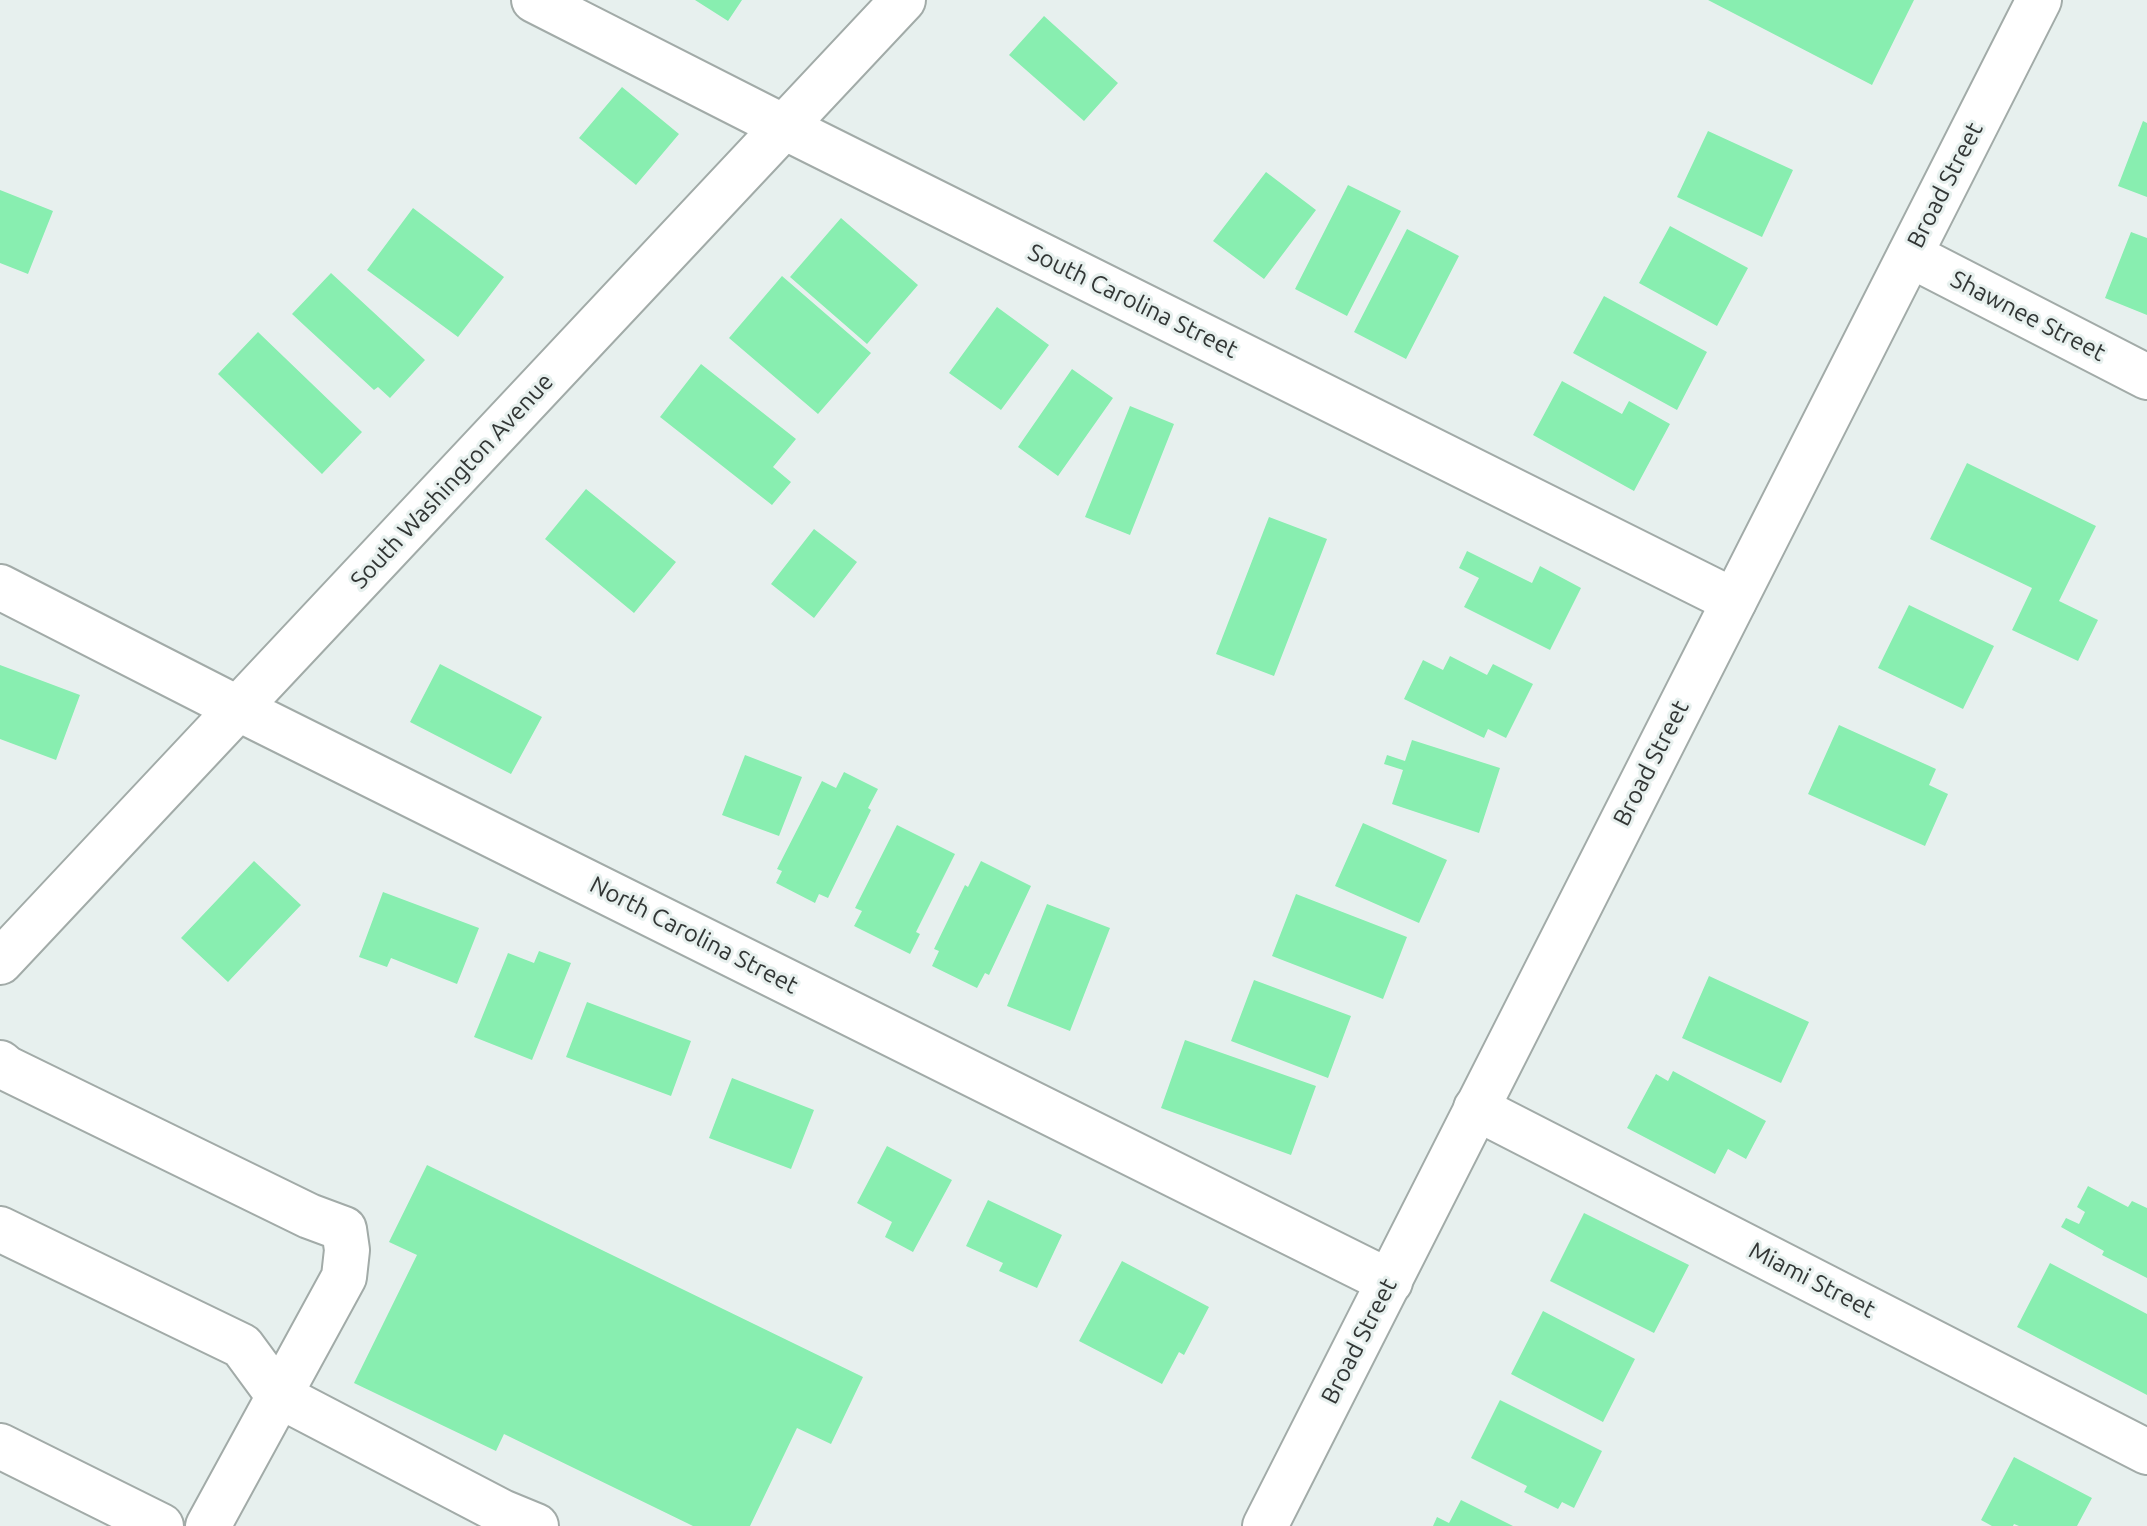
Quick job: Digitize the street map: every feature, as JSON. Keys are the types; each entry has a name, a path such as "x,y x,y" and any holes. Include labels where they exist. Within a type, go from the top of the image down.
{"street":[{"name":"South Carolina Street","path":"534,0 1734,601"},
{"name":"South Washington Avenue","path":"0,962 903,0"},
{"name":"Broad Street","path":"1265,1526 2039,0"},
{"name":"Shawnee Street","path":"1910,255 2147,377"},
{"name":"North Carolina Street","path":"0,587 1390,1282"},
{"path":"0,1063 295,1209 344,1229 347,1250 344,1277 208,1526"},
{"name":"Miami Street","path":"1476,1108 2147,1452"},
{"path":"0,1229 242,1346 278,1395 479,1514 536,1526"},
{"path":"0,1446 161,1526"}],"building":[{"path":"695,0 742,0 728,21"},
{"path":"1708,0 1914,0 1872,85"},
{"path":"1044,16 1118,83 1084,121 1009,55"},
{"path":"622,87 679,134 636,185 579,138"},
{"path":"2143,121 2147,123 2147,197 2118,186"},
{"path":"1708,131 1793,170 1762,237 1677,197"},
{"path":"1266,172 1316,210 1264,279 1213,241"},
{"path":"1348,185 1401,211 1347,316 1295,289"},
{"path":"0,190 53,211 28,274 0,263"},
{"path":"413,208 504,277 458,337 367,270"},
{"path":"841,218 918,285 867,344 790,277"},
{"path":"1670,226 1748,268 1717,326 1639,283"},
{"path":"1407,229 1459,256 1406,359 1354,332"},
{"path":"2131,232 2147,238 2147,315 2105,298"},
{"path":"331,273 425,360 390,398 378,387 374,390 292,314"},
{"path":"782,276 871,353 818,414 729,338"},
{"path":"1604,296 1707,352 1677,410 1573,353"},
{"path":"997,307 1049,345 1001,410 949,373"},
{"path":"258,332 362,432 322,474 218,374"},
{"path":"701,364 796,439 773,467 791,482 772,505 660,417"},
{"path":"1072,369 1113,398 1058,476 1018,447"},
{"path":"1562,381 1622,414 1629,401 1670,424 1634,491 1533,435"},
{"path":"1130,406 1174,424 1130,535 1085,517"},
{"path":"1967,463 2096,526 2059,601 2098,620 2078,661 2012,630 2032,588 1930,539"},
{"path":"586,489 676,562 634,613 545,539"},
{"path":"1269,517 1327,539 1274,676 1216,654"},
{"path":"814,529 857,562 814,618 771,584"},
{"path":"1467,551 1532,583 1540,566 1581,588 1550,650 1464,607 1479,578 1459,568"},
{"path":"1909,605 1994,646 1963,709 1878,668"},
{"path":"1450,656 1487,675 1493,664 1533,684 1506,738 1488,729 1484,738 1404,699 1423,660 1443,670"},
{"path":"440,664 542,717 511,774 410,722"},
{"path":"0,665 80,695 56,760 0,739"},
{"path":"1839,725 1936,769 1929,785 1948,794 1925,846 1808,794"},
{"path":"1412,740 1500,768 1479,833 1392,804 1403,770 1384,764 1387,755 1405,761"},
{"path":"745,755 802,777 779,836 722,815"},
{"path":"844,772 878,789 828,898 819,894 815,903 776,883 782,871 777,869 822,781 836,788"},
{"path":"1363,823 1447,860 1419,923 1335,886"},
{"path":"897,825 955,854 916,932 920,934 910,954 854,926 862,911 855,908"},
{"path":"254,861 301,905 228,982 181,938"},
{"path":"981,861 1031,886 989,975 985,973 977,988 932,966 939,951 934,949 965,885 968,887"},
{"path":"383,892 479,928 457,984 391,958 387,967 359,957"},
{"path":"1296,894 1407,937 1383,999 1272,956"},
{"path":"1047,904 1110,928 1070,1031 1007,1006"},
{"path":"539,951 571,963 532,1060 474,1037 508,953 534,963"},
{"path":"1709,976 1809,1022 1781,1083 1682,1038"},
{"path":"1254,980 1351,1016 1328,1078 1231,1041"},
{"path":"587,1002 691,1041 671,1096 566,1057"},
{"path":"1185,1040 1316,1086 1291,1155 1161,1108"},
{"path":"1673,1071 1766,1121 1746,1159 1728,1149 1715,1174 1627,1128 1656,1074 1668,1081"},
{"path":"732,1078 814,1110 791,1169 709,1138"},
{"path":"887,1146 952,1180 913,1252 885,1237 892,1222 857,1203"},
{"path":"427,1165 863,1377 831,1444 797,1428 750,1526 693,1526 504,1434 496,1451 354,1383 417,1255 389,1242"},
{"path":"2088,1186 2128,1207 2132,1201 2147,1208 2147,1278 2102,1255 2104,1251 2061,1227 2066,1218 2079,1224 2085,1212 2077,1207"},
{"path":"988,1200 1062,1235 1037,1288 999,1271 1003,1263 966,1246"},
{"path":"1584,1213 1689,1265 1654,1333 1550,1281"},
{"path":"1122,1261 1209,1307 1184,1355 1179,1352 1162,1384 1079,1341"},
{"path":"2050,1263 2147,1314 2147,1395 2017,1327"},
{"path":"1543,1311 1635,1359 1603,1422 1511,1374"},
{"path":"1500,1400 1602,1451 1574,1508 1562,1502 1558,1509 1524,1492 1527,1486 1471,1458"},
{"path":"2014,1457 2092,1498 2077,1526 1992,1526 1981,1520"},
{"path":"1461,1500 1513,1526 1433,1526 1437,1517 1449,1523"}]}
